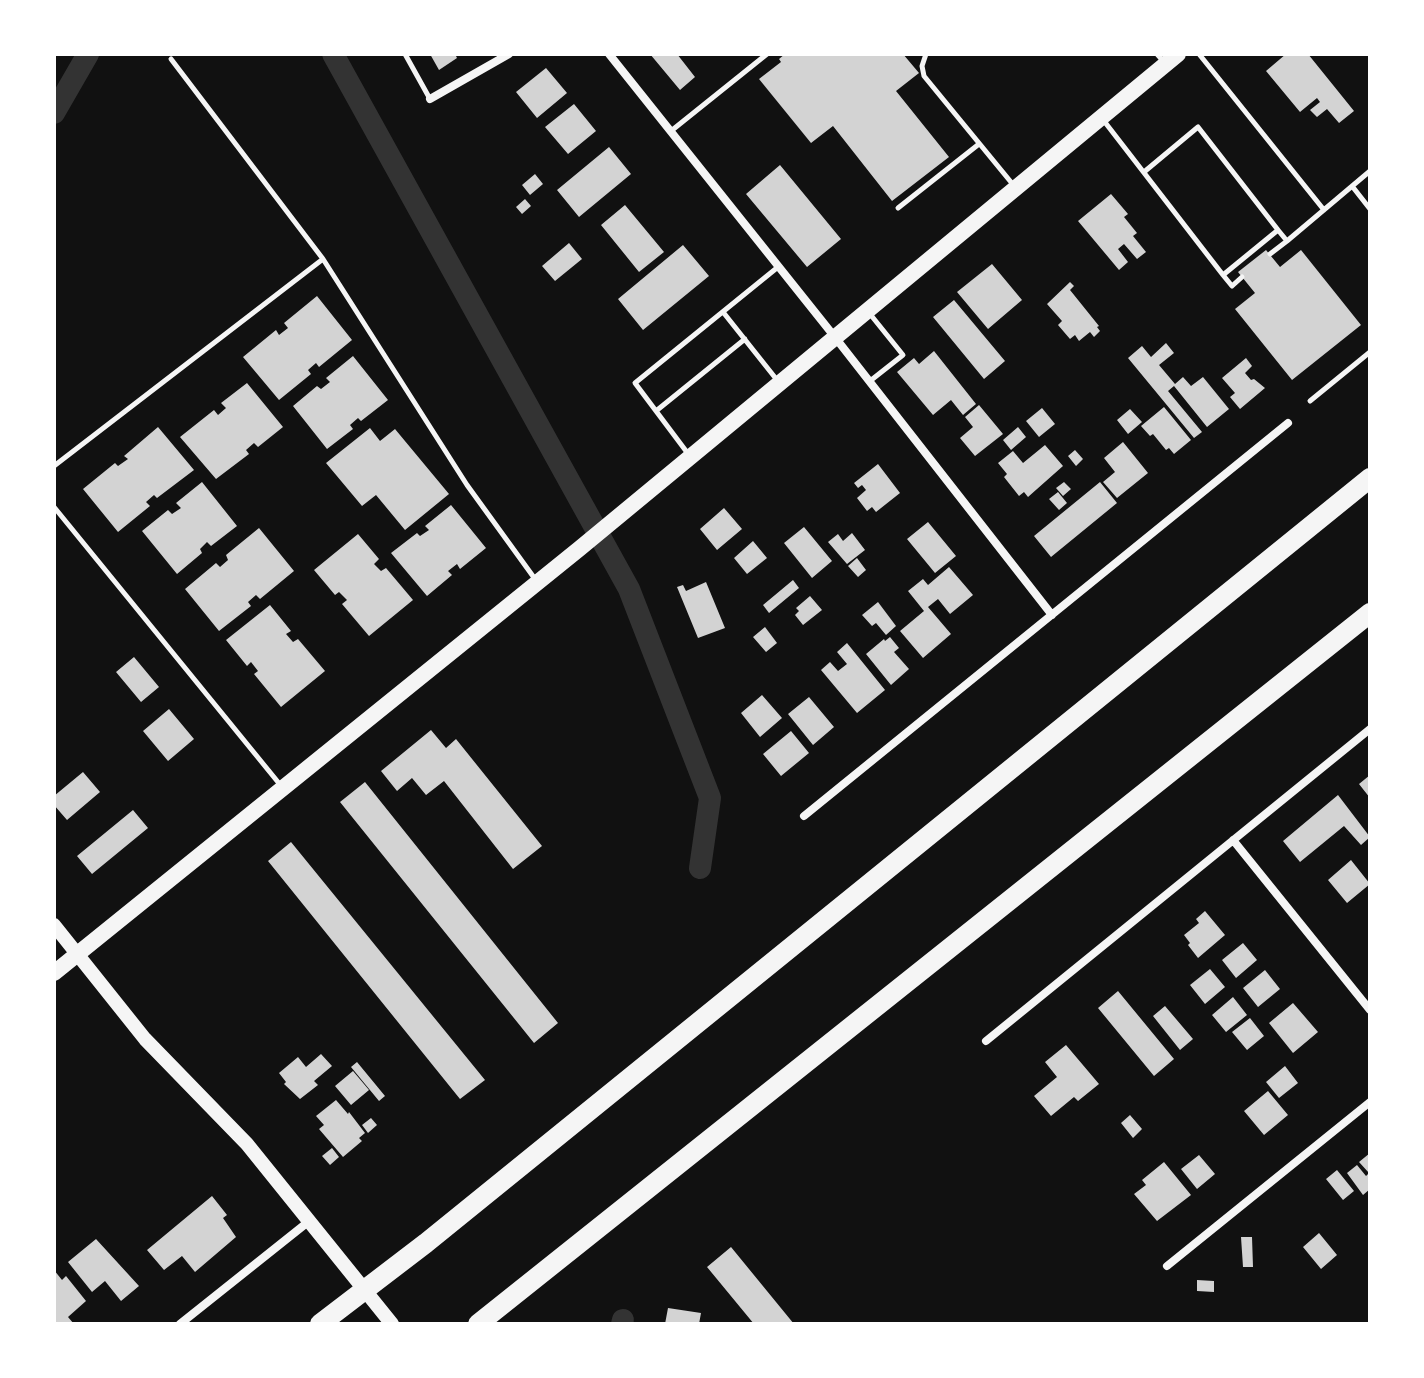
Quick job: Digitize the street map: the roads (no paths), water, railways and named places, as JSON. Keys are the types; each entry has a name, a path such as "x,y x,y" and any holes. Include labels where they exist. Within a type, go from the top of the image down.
{"highway":[{"path":"320,1324 426,1243 1366,481"},
{"path":"480,1323 1370,613"}],"main road":[{"path":"54,973 579,549 1101,117 1167,57"}],"street":[{"path":"430,99 509,54"},
{"path":"609,54 1052,615"},
{"path":"804,816 1288,423"},
{"path":"986,1041 1370,729"},
{"path":"1233,840 1370,1010"},
{"path":"54,925 145,1039 247,1144 392,1324"},
{"path":"1167,1266 1370,1102"},
{"path":"180,1324 308,1222"}],"lane":[{"path":"405,54 430,99"},
{"path":"669,132 767,54"},
{"path":"926,54 922,66 924,76 1015,188"},
{"path":"1199,54 1324,210"},
{"path":"171,59 323,259 467,485 537,583"},
{"path":"1101,117 1232,286 1242,277"},
{"path":"1144,172 1198,127 1287,241"},
{"path":"898,208 979,144"},
{"path":"1270,254 1370,171"},
{"path":"1352,186 1370,209"},
{"path":"1223,275 1278,230"},
{"path":"54,466 323,259"},
{"path":"690,456 635,383 778,267"},
{"path":"867,309 903,355 869,381"},
{"path":"723,312 779,382"},
{"path":"656,411 745,339"},
{"path":"1310,401 1370,352"},
{"path":"54,507 283,788"}],"waterway":[{"path":"54,113 88,54"},
{"path":"333,54 629,589 710,798 700,868"},
{"path":"622,1324 623,1320"}]}
